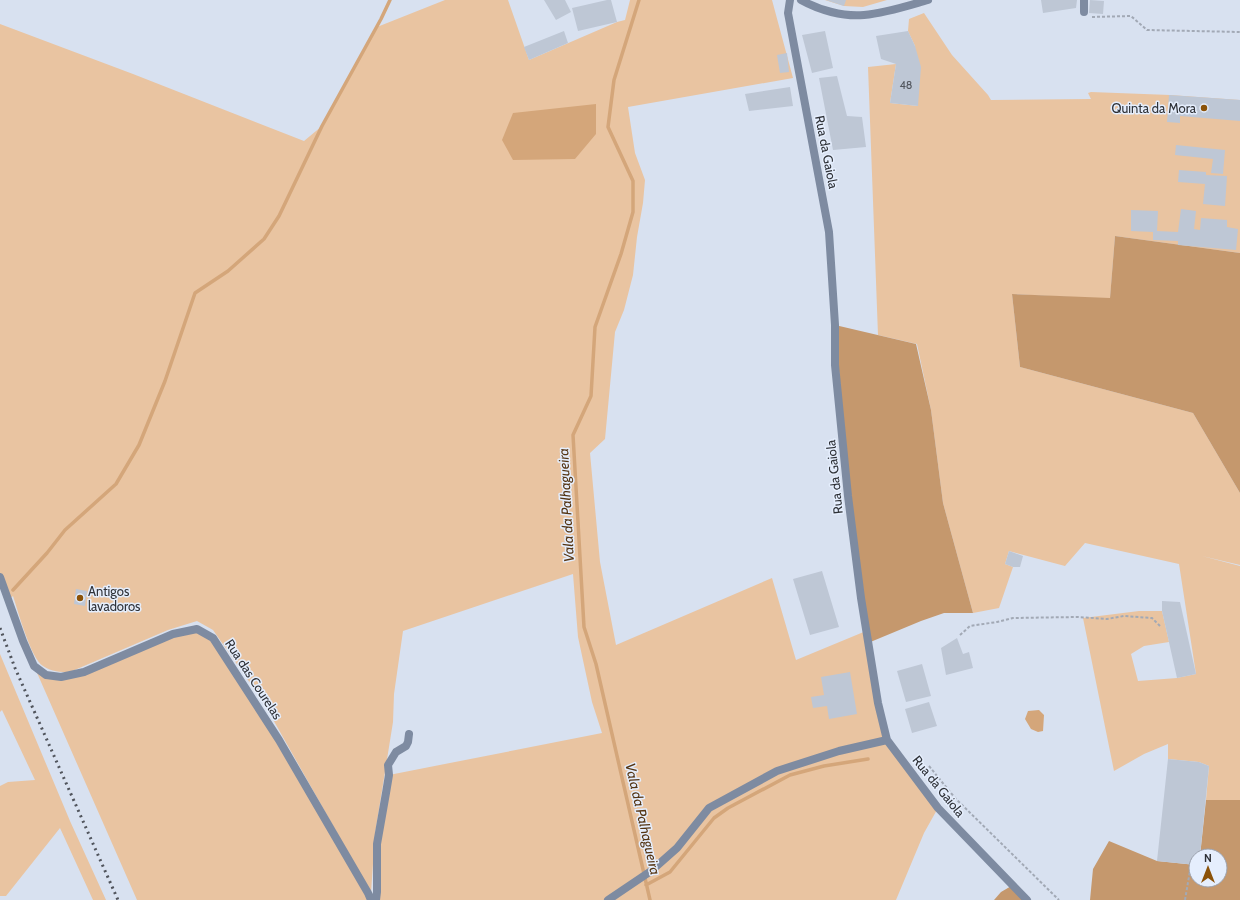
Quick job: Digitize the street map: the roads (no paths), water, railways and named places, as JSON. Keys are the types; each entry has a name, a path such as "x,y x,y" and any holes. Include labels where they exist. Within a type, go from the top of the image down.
{"street":[{"name":"Rua da Gaiola","path":"790,0 788,13 829,232 836,366 848,492 864,618 878,703 887,740 938,808 1028,900"},
{"path":"801,0 816,7 841,14 862,16 876,14 928,0"},
{"path":"1084,0 1084,12"},
{"name":"Rua das Courelas","path":"0,577 23,641 34,666 46,675 61,677 84,672 173,634 197,629 213,638 280,740 368,893 370,900"},
{"path":"376,900 377,844 389,775 388,765 396,752 406,746 409,734"},
{"path":"608,900 650,871 677,848 709,808 777,770 839,751 887,740"}],"waterway":[{"path":"13,590 47,553 65,530 116,484 139,445 165,381 195,293 228,271 264,239 279,216 322,126 390,0"},
{"name":"Vala da Palhagueira","path":"639,0 614,80 608,127 633,181 633,212 621,254 595,327 591,396 573,435 584,627 596,664 650,900"},
{"path":"646,885 670,872 714,818 728,808 790,775 824,766 868,759"}],"railway":[{"path":"0,628 15,668 118,900"}],"place":[{"name":"Quinta da Mora","path":"1204,108"},
{"name":"Antigos lavadoros","path":"80,598"}]}
